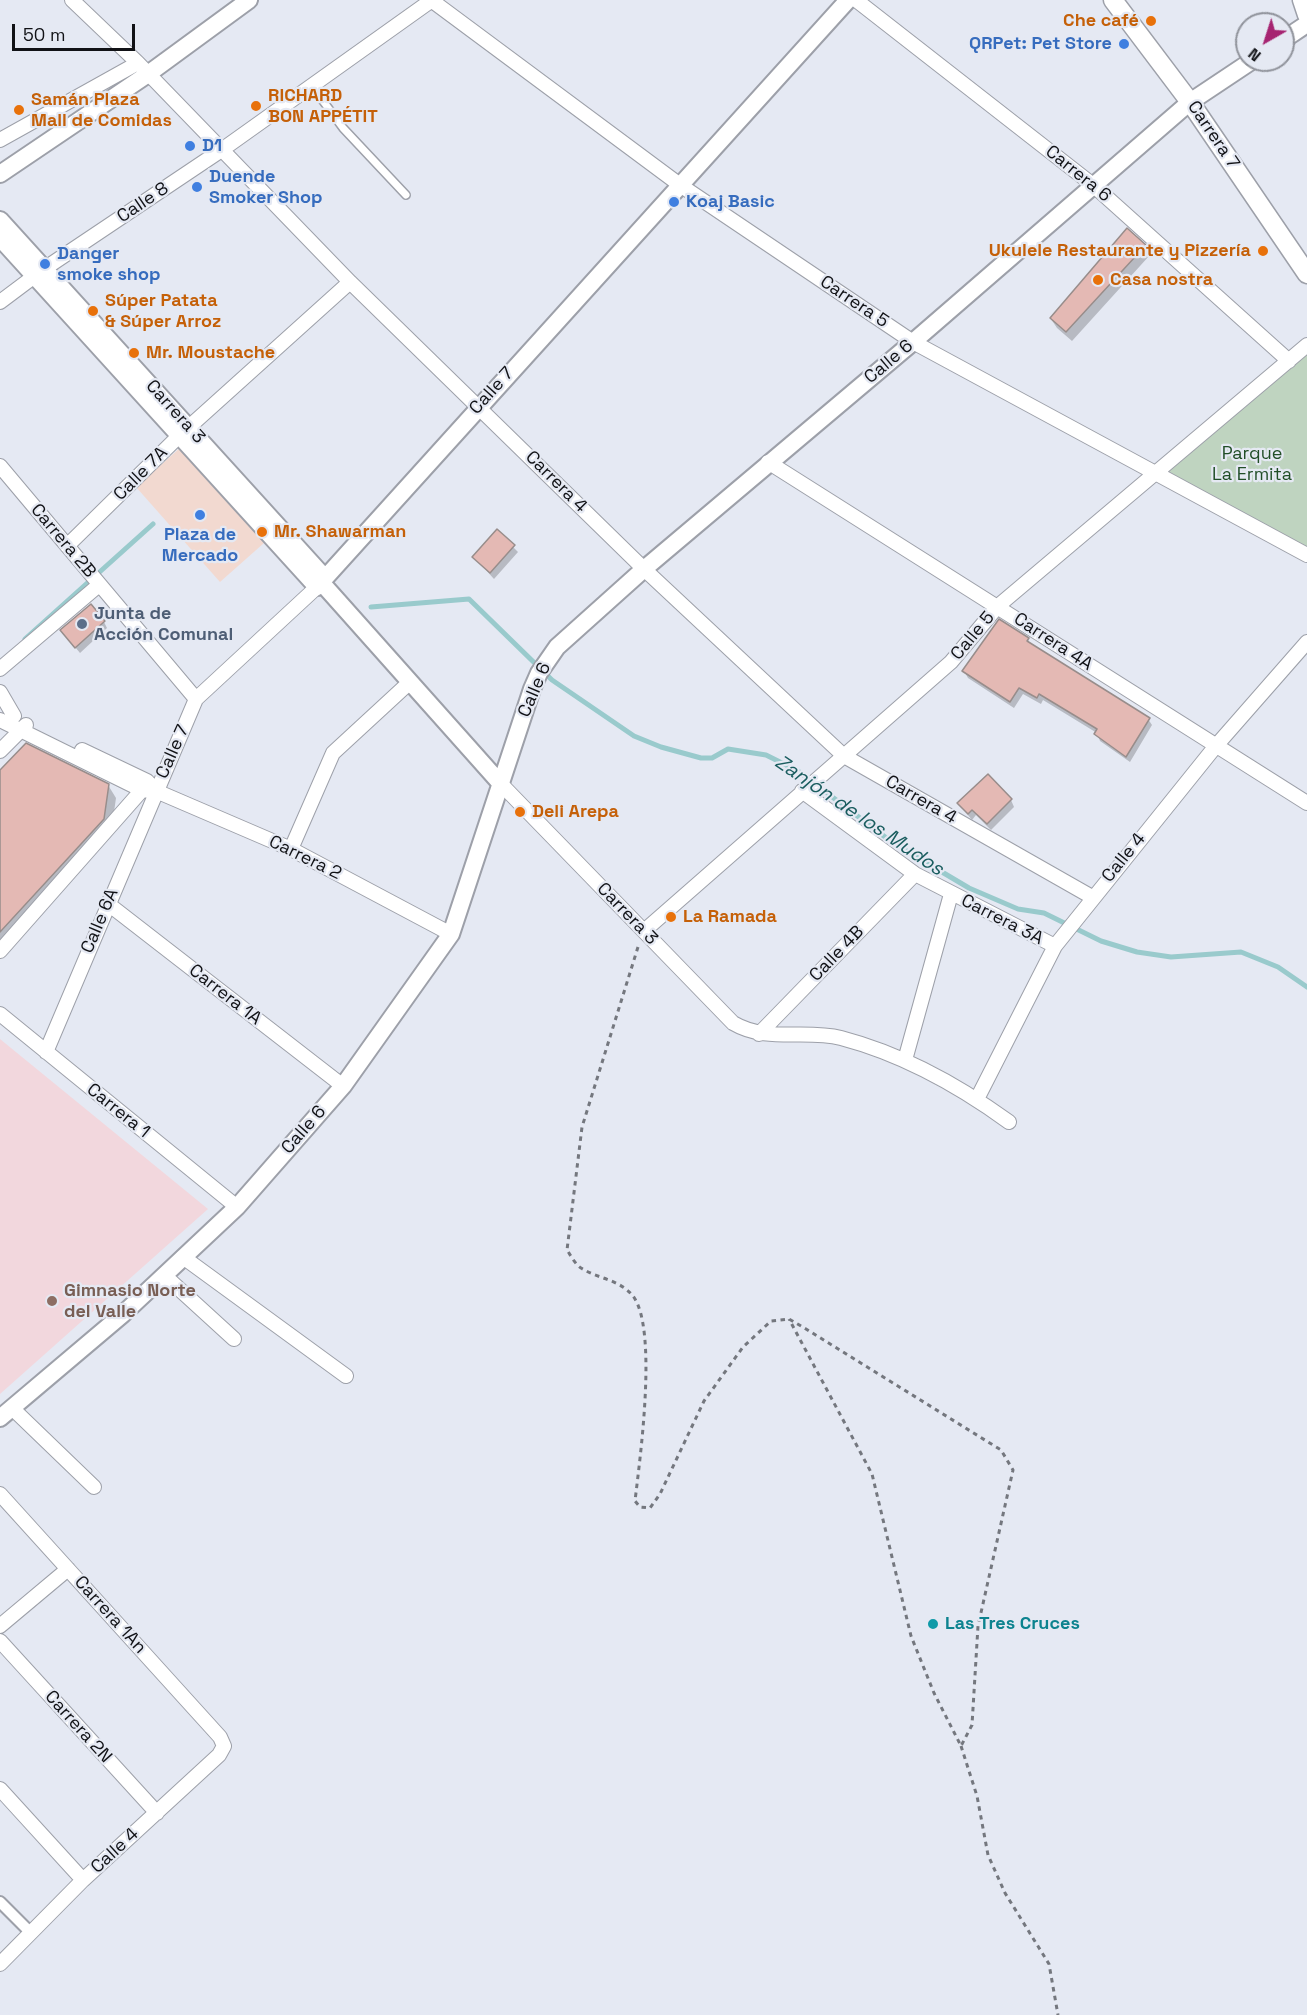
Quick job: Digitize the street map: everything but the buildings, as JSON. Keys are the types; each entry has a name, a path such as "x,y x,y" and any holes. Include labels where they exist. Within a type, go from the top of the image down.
{"main road":[{"name":"Carrera 7","path":"1113,0 1190,102 1307,273"},
{"path":"1302,0 1307,15"}],"street":[{"name":"Carrera 4","path":"72,0 223,149 350,282 644,569 844,756 1092,897"},
{"path":"0,174 143,69 249,0"},
{"name":"Carrera 5","path":"432,0 680,185 913,342 1153,474 1307,555"},
{"name":"Calle 8","path":"0,302 39,273 223,149 432,0"},
{"name":"Calle 7","path":"0,951 149,790 196,699 321,582 848,0"},
{"name":"Carrera 6","path":"856,0 1093,185 1289,361"},
{"path":"0,140 143,69"},
{"name":"Calle 6","path":"6,1413 165,1276 237,1207 343,1086 451,934 542,667 557,647 768,462 913,342 1190,102 1235,72"},
{"name":"Carrera 3","path":"0,220 39,273"},
{"name":"Carrera 3","path":"0,238 39,273 184,431 501,784 733,1023 759,1034 840,1038 905,1060 977,1099 1009,1122"},
{"name":"Calle 7A","path":"67,546 184,431 350,282"},
{"name":"Calle 5","path":"644,931 951,662 998,606 1307,345"},
{"name":"Carrera 4A","path":"768,462 998,606 1215,747 1307,803"},
{"name":"Carrera 2B","path":"0,466 196,699"},
{"path":"0,669 97,583"},
{"name":"Calle 4","path":"977,1099 1058,942 1215,747 1307,642"},
{"path":"291,849 333,753 410,682"},
{"path":"0,692 7,718"},
{"name":"Carrera 2","path":"0,710 7,718 24,727 147,781 149,790 291,849 451,934"},
{"path":"0,751 24,727"},
{"name":"Carrera 3A","path":"805,789 915,874 951,894 1058,942"},
{"name":"Calle 6A","path":"46,1052 107,903 149,790"},
{"name":"Calle 4B","path":"759,1034 915,874"},
{"path":"905,1060 951,894"},
{"name":"Carrera 1A","path":"107,903 343,1086"},
{"name":"Carrera 1","path":"0,1014 237,1207"},
{"path":"183,1257 346,1376"},
{"path":"165,1276 234,1339"},
{"path":"6,1413 94,1486"},
{"name":"Carrera 1An","path":"0,1494 220,1737"},
{"path":"0,1626 68,1569"},
{"name":"Carrera 2N","path":"0,1641 157,1813"},
{"name":"Calle 4","path":"0,1964 83,1880 219,1755 224,1746 220,1737"},
{"path":"0,1789 83,1880"},
{"path":"0,1902 31,1933"}],"lane":[{"path":"312,86 343,128 406,195"}],"path":[{"path":"644,931 582,1127 567,1250 579,1267 621,1284 633,1297 642,1314 645,1417 635,1501 640,1507 650,1508 660,1494 704,1401 743,1347 771,1321 789,1319 1001,1450 1013,1470 978,1626 972,1725 961,1746"},
{"path":"789,1319 872,1474 911,1636 934,1694 961,1746 977,1796 988,1855 1005,1893 1049,1964 1058,2015"}],"shaded area":[{"name":"Plaza de Mercado","path":"181,447 264,543 220,582 136,487"},
{"name":"Gimnasio Norte del Valle","path":"0,1039 208,1209 0,1394"}],"green space":[{"name":"Parque La Ermita","path":"1307,345 1307,555 1153,474"}],"waterway":[{"name":"Zanjón de los Mudos","path":"25,639 153,524"},
{"name":"Zanjón de los Mudos","path":"371,607 469,599 552,680 634,736 661,747 701,758 712,758 728,749 766,755 798,771 893,843 969,888 1018,909 1044,913 1101,941 1137,952 1171,957 1241,952 1278,967 1307,987"}],"place":[{"name":"Che café","path":"1151,21"},
{"name":"QRPet: Pet Store","path":"1124,44"},
{"name":"RICHARD BON APPÉTIT","path":"256,106"},
{"name":"Samán Plaza Mall de Comidas","path":"19,110"},
{"name":"D1","path":"190,146"},
{"name":"Duende Smoker Shop","path":"197,187"},
{"name":"Koaj Basic","path":"674,202"},
{"name":"Ukulele Restaurante y Pizzería","path":"1263,251"},
{"name":"Danger smoke shop","path":"45,264"},
{"name":"Casa nostra","path":"1098,280"},
{"name":"Súper Patata & Súper Arroz","path":"93,311"},
{"name":"Mr. Moustache","path":"134,353"},
{"name":"Plaza de Mercado","path":"200,515"},
{"name":"Mr. Shawarman","path":"262,532"},
{"name":"Junta de Acción Comunal","path":"82,624"},
{"name":"Deli Arepa","path":"520,812"},
{"name":"La Ramada","path":"671,917"},
{"name":"Gimnasio Norte del Valle","path":"52,1301"},
{"name":"Las Tres Cruces","path":"933,1624"}]}
